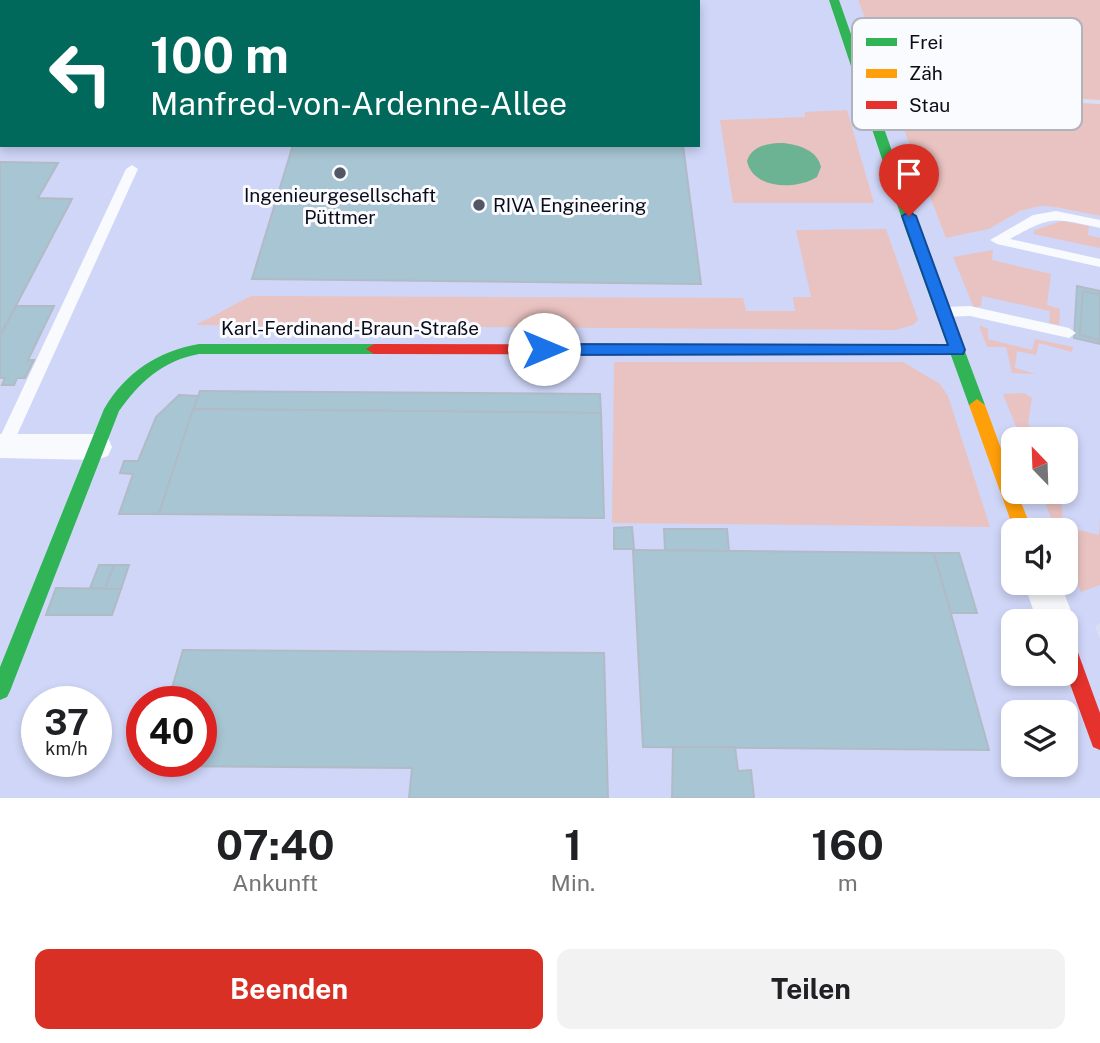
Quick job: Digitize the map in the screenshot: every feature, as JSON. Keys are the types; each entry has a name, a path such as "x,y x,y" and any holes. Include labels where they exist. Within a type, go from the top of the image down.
{"street":[{"path":"834,0 852,52"},
{"path":"879,130 1019,518"},
{"name":"Karl-Ferdinand-Braun-Straße","path":"0,691 112,409 134,378 158,360 199,349 957,350"},
{"path":"2,446 96,447"},
{"path":"1078,680 1100,740"}],"lane":[{"path":"2,446 132,169"},
{"path":"1100,224 1056,215 1038,218 996,240 1100,263"},
{"path":"943,313 970,311 1069,333"}],"shaded area":[{"path":"700,0 858,0 865,18 852,18 852,130 903,130 946,238 989,229 1020,211 1040,206 1100,216 1100,623 1095,626 1100,640 1100,798 0,798 0,147 700,147"},
{"path":"858,0 1100,0 1100,100 1082,99 1082,18 865,18"},
{"path":"1082,103 1100,104 1100,216 1040,206 1020,211 989,229 946,238 904,130 1082,130"},
{"path":"847,110 874,203 733,203 720,120 805,117 805,112"},
{"path":"784,143 801,147 816,156 821,167 817,177 798,184 777,185 758,178 751,171 747,161 753,151 767,144"},
{"path":"1062,221 1089,226 1088,235 1100,238 1100,248 1033,234 1035,230"},
{"path":"886,229 918,320 913,325 896,330 196,325 251,296 743,298 746,311 795,311 793,297 811,297 796,230"},
{"path":"993,250 992,260 1051,274 1047,305 1060,309 1059,325 1049,323 1050,311 982,296 981,306 974,308 953,257"},
{"path":"979,325 988,329 988,339 1032,350 1035,339 1073,347 1072,352 1039,343 1036,355 1017,351 1015,368 1036,374 1012,373 1006,347 987,347"},
{"path":"614,362 903,362 940,384 948,396 990,527 612,523"},
{"path":"1024,393 1032,398 1028,424 1031,427 1016,427 1003,394"},
{"path":"1046,504 1061,504 1063,518 1051,518"},
{"path":"1100,516 1100,585 1081,592 1078,584 1078,530 1099,535"}],"building":[{"path":"292,147 683,147 701,284 252,279"},
{"path":"0,162 58,163 38,198 72,199 0,336"},
{"path":"1077,286 1100,291 1100,295 1083,291 1080,335 1100,340 1100,344 1074,338"},
{"path":"1083,291 1100,295 1100,340 1080,335"},
{"path":"16,306 54,306 28,360 34,360 25,378 17,378 14,385 2,385 5,378 0,378 0,336"},
{"path":"200,391 600,394 601,413 194,409"},
{"path":"179,395 198,396 159,514 119,514 133,474 120,473 124,461 138,461 156,417"},
{"path":"193,409 601,413 604,518 159,514"},
{"path":"632,527 634,549 614,549 614,528"},
{"path":"664,529 727,529 729,551 665,550"},
{"path":"633,550 934,553 989,750 643,747"},
{"path":"934,553 959,553 977,613 951,613"},
{"path":"99,565 114,565 105,589 90,588"},
{"path":"114,565 129,565 121,589 105,589"},
{"path":"56,588 121,589 112,615 46,615"},
{"path":"183,650 604,653 608,798 409,798 412,768 217,767 217,686 173,686"},
{"path":"673,747 735,747 738,771 751,770 754,798 672,798"}],"traffic: fast":[{"path":"834,0 852,53"},
{"path":"878,130 977,405"},
{"path":"0,691 112,409 130,385 148,368 183,352 199,349 374,349"}],"traffic: slow":[{"path":"977,405 1019,518"}],"traffic: jam":[{"path":"374,349 957,350"},
{"path":"1078,680 1100,740"}],"place":[{"name":"Ingenieurgesellschaft Püttmer","path":"340,173"},
{"name":"RIVA Engineering","path":"479,205"}],"route":[{"path":"544,349 957,350 909,216"}]}
